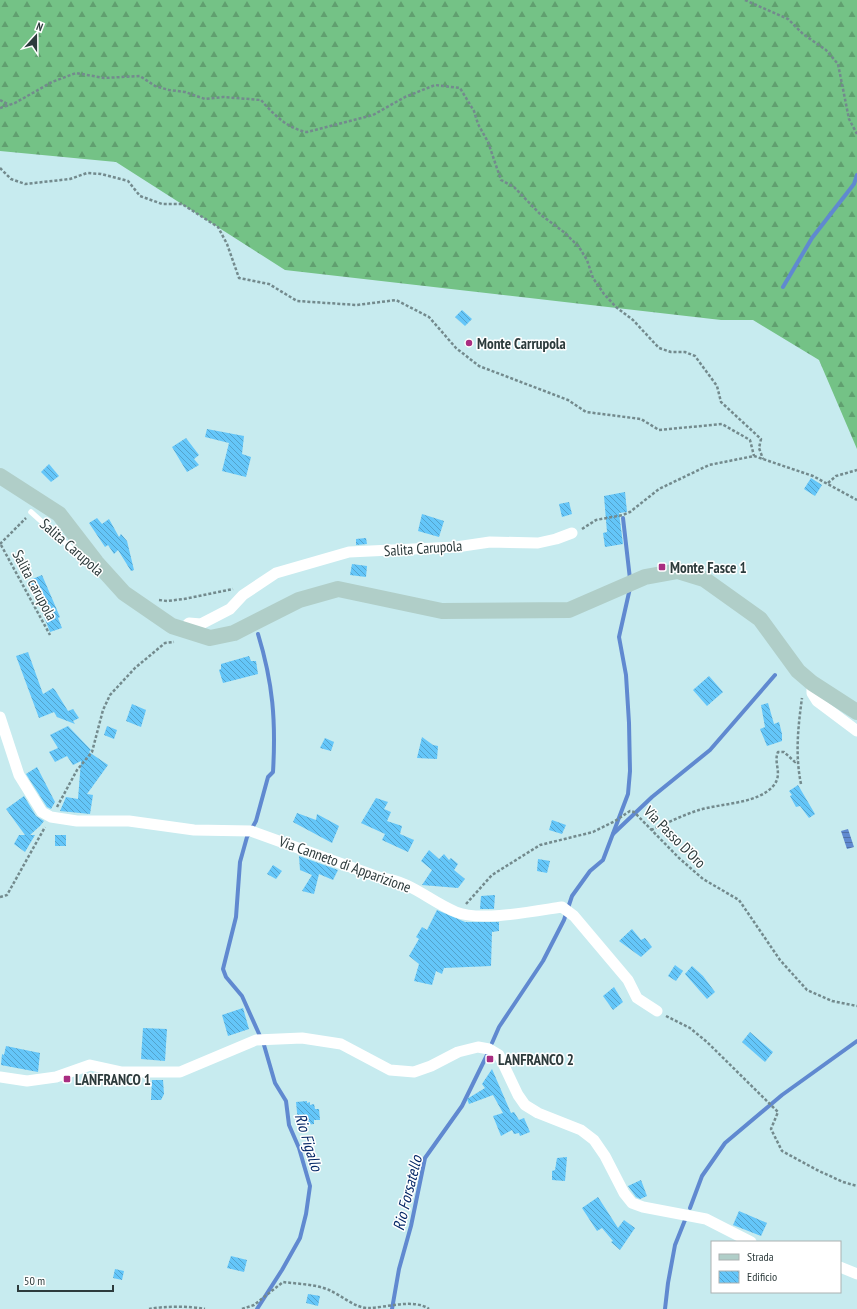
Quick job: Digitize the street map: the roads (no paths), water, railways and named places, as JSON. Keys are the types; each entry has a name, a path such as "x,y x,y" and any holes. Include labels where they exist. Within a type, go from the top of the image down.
{"main road":[{"path":"0,476 59,514 124,593 172,626 210,638 234,633 299,600 338,589 442,611 569,610 645,577 678,571 704,580 760,619 808,687 857,712"}],"street":[{"name":"Salita Carupola","path":"183,630 189,623 195,625 210,621 230,609 243,595 276,573 349,552 425,549 490,542 538,543 556,539 572,533"},
{"path":"808,687 817,701 857,731"},
{"name":"Via Canneto di Apparizione","path":"0,717 19,775 42,812 51,817 77,821 128,821 194,830 251,831 381,878 395,879 456,912 478,917 562,908 574,916 628,980 637,998 657,1012"},
{"path":"0,1077 34,1080 56,1077 90,1065 122,1072 180,1072 256,1040 302,1038 341,1044 390,1070 414,1072 431,1066 458,1052 478,1047 489,1049 499,1055 518,1095 525,1104 538,1113 580,1130 594,1140 605,1156 624,1193 632,1203 643,1207 706,1218 749,1241"},
{"path":"841,1267 857,1274"}],"lane":[{"name":"Salita Carupola","path":"31,512 89,565 112,580"}],"water":[{"path":"848,829 854,847 847,849 841,831"}],"waterway":[{"path":"783,287 812,238 854,184 857,175"},
{"path":"623,518 630,579"},
{"path":"492,1043 499,1027 543,961 564,920 572,896 590,871 603,860 628,794 630,771 629,723 626,675 619,637 630,588"},
{"name":"Rio Figallo","path":"257,1309 300,1238 306,1214 310,1186 299,1148 289,1125 286,1101 275,1083 264,1045 242,996 226,977 223,969 236,917 240,862 247,837 256,821 268,777 273,772 274,719 267,669 258,634"},
{"path":"613,834 652,797 710,750 775,675"},
{"path":"690,1208 702,1176 725,1143 782,1095 857,1041"},
{"name":"Rio Forsatello","path":"392,1309 399,1269 411,1226 425,1158 462,1106 488,1053"},
{"path":"665,1309 675,1245 685,1220"}],"place":[{"name":"Monte Carrupola","path":"469,343"},
{"name":"Monte Fasce 1","path":"662,567"},
{"name":"LANFRANCO 2","path":"490,1059"},
{"name":"LANFRANCO 1","path":"67,1079"}]}
